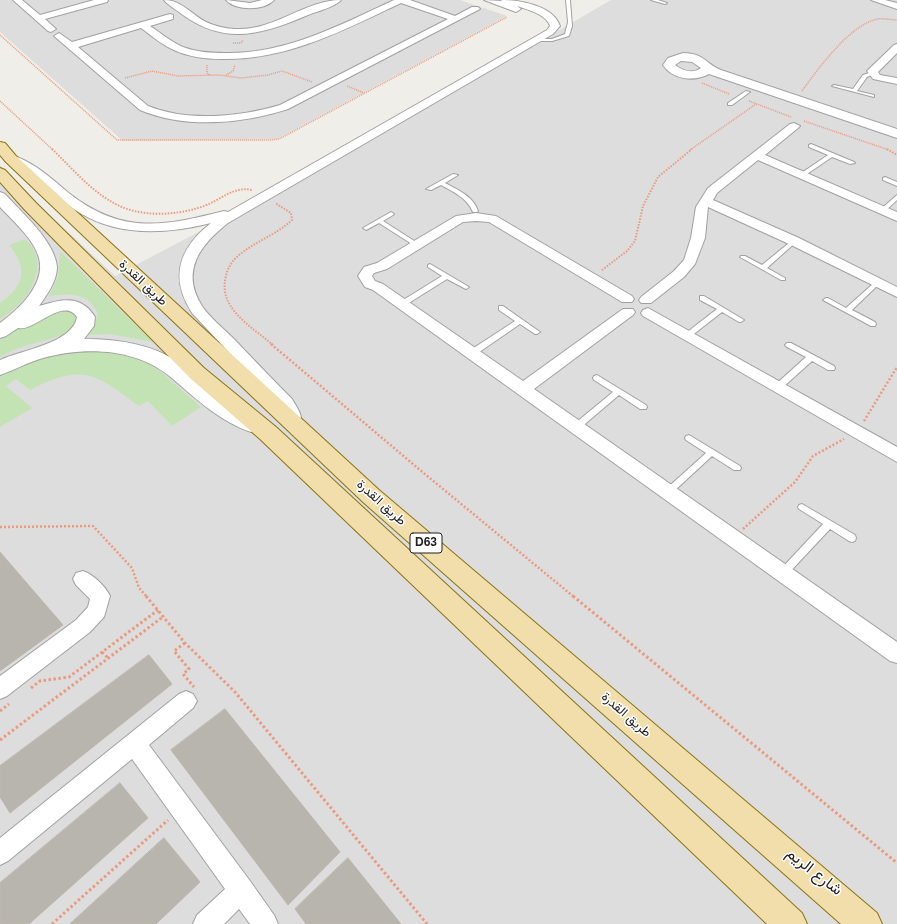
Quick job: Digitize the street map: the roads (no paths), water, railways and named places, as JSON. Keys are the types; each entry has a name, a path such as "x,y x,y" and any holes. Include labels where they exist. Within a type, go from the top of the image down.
{"main road":[{"name":"طريق القدرة","path":"4,159 371,496 866,924"},
{"name":"طريق القدرة","path":"4,159 30,206 197,373 268,433 791,924"}],"street":[{"path":"17,0 148,111 165,116 180,118 241,117 260,115 284,107 475,9"},
{"path":"38,18 104,0"},
{"path":"168,0 204,24 219,29 239,31 273,27 335,1"},
{"path":"230,0 241,6 248,7 270,0"},
{"path":"143,25 178,48 202,55 227,57 265,55 297,47 401,0 455,19"},
{"path":"488,0 537,16 546,24 546,34"},
{"path":"293,423 293,415 286,403 197,310 186,290 186,268 195,247 212,228 536,40 555,26 555,22 552,18 539,11 505,0"},
{"path":"875,0 897,6"},
{"path":"70,46 170,17"},
{"path":"227,57 239,31"},
{"path":"893,80 877,76 875,70 897,47"},
{"path":"897,134 704,72 748,92 897,144"},
{"path":"647,306 690,261 698,242 700,214 705,201 716,186 794,126"},
{"path":"756,155 897,217"},
{"path":"4,159 44,177 88,213 105,220 125,225 155,227 185,225 217,217 247,207"},
{"path":"0,197 37,240 46,253 48,268 43,285 32,303 14,321 0,332"},
{"path":"705,201 895,291"},
{"path":"627,305 484,213 475,211 464,214 460,219 382,266 376,276 378,287 897,654"},
{"path":"460,219 476,217 492,219"},
{"path":"523,389 638,297 647,306 688,335 897,455"},
{"path":"0,339 34,314 61,304 79,308 83,311 87,319 84,328 70,340 52,349 0,368"},
{"path":"52,349 95,345 122,348 146,354 171,367 202,393 233,414 268,433"},
{"path":"6,695 84,626 97,612 100,596 83,579"},
{"path":"0,853 186,701"},
{"path":"134,744 265,924"},
{"name":"شارع الريم","path":"748,821 880,924"},
{"path":"206,924 241,890"}],"lane":[{"path":"536,40 552,40 567,35 571,25 567,11 568,0"},
{"path":"653,0 665,3"},
{"path":"854,91 865,76 875,70"},
{"path":"834,86 872,96"},
{"path":"730,104 748,92"},
{"path":"811,146 852,163"},
{"path":"802,176 831,155"},
{"path":"429,189 455,175"},
{"path":"885,179 897,184"},
{"path":"441,183 468,199 474,205 475,211"},
{"path":"882,211 897,197"},
{"path":"366,228 391,214"},
{"path":"379,221 417,245"},
{"path":"763,268 794,242"},
{"path":"743,257 783,279"},
{"path":"430,266 466,287"},
{"path":"402,304 447,276"},
{"path":"847,311 877,283"},
{"path":"702,298 741,320"},
{"path":"826,300 873,324"},
{"path":"501,308 536,332"},
{"path":"688,335 722,309"},
{"path":"472,353 520,321"},
{"path":"789,345 831,368"},
{"path":"778,387 811,357"},
{"path":"597,378 643,407"},
{"path":"576,427 618,392"},
{"path":"689,438 737,468"},
{"path":"668,492 712,452"},
{"path":"802,507 852,538"},
{"path":"783,573 829,524"}]}
